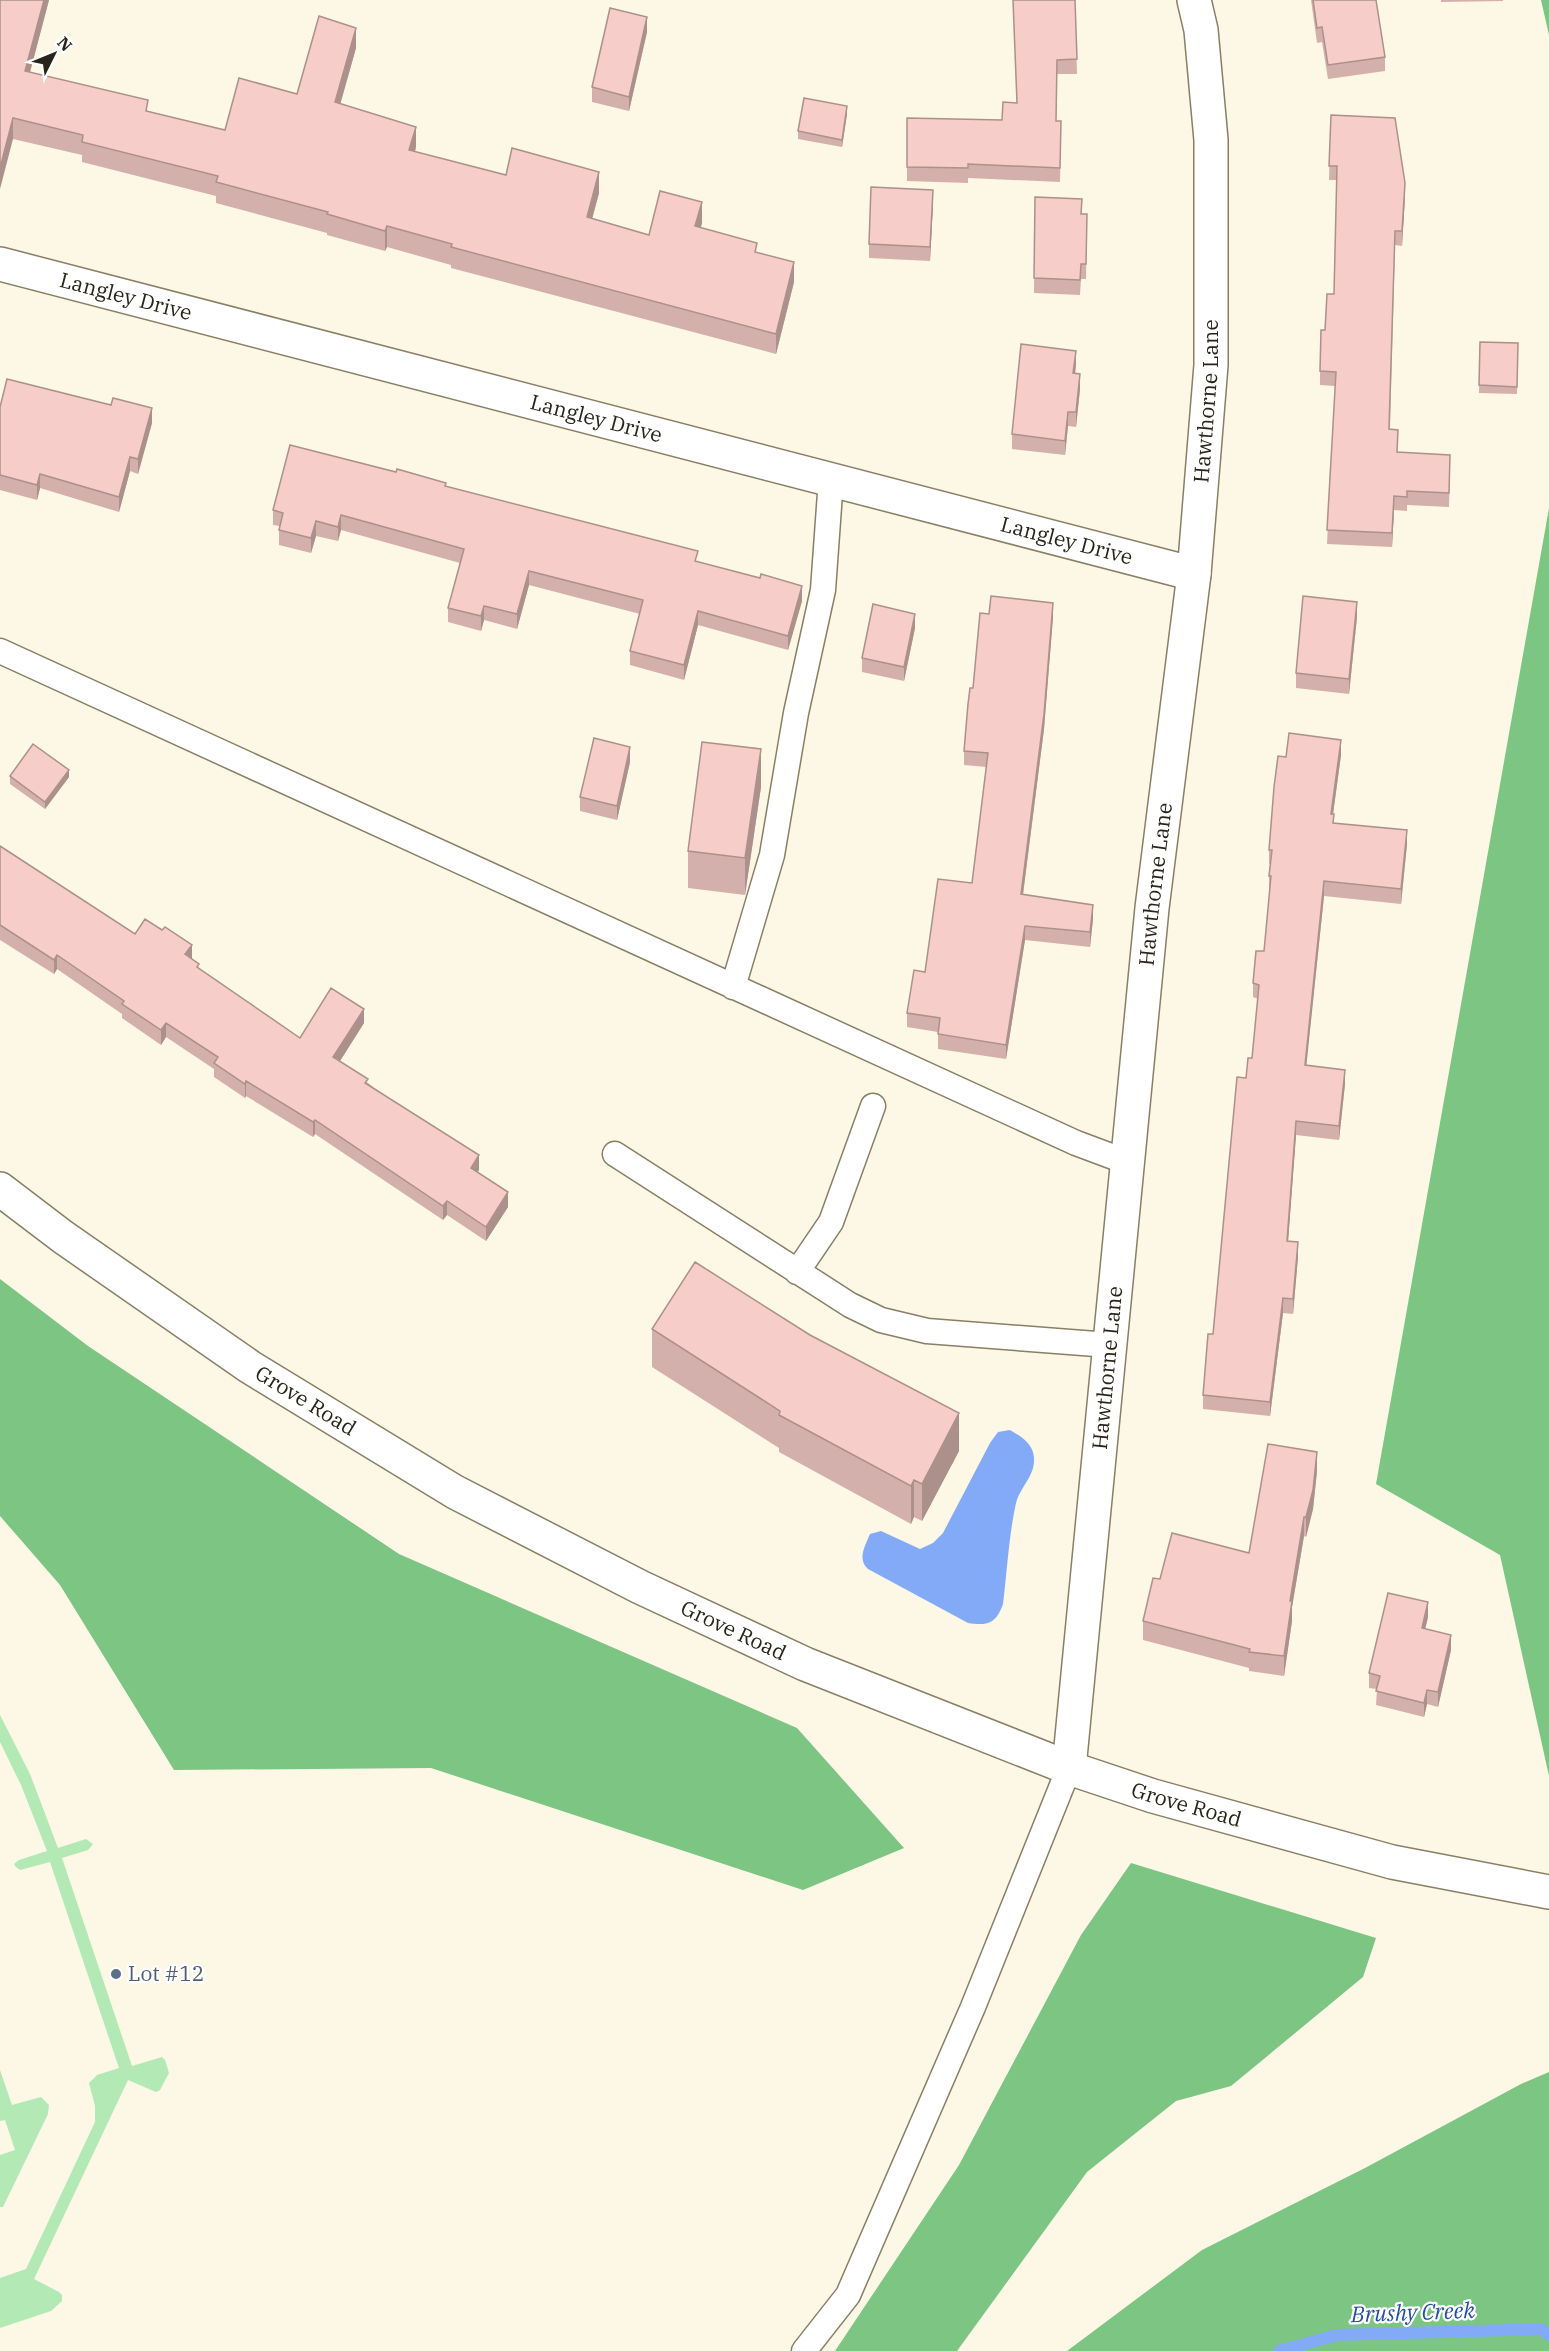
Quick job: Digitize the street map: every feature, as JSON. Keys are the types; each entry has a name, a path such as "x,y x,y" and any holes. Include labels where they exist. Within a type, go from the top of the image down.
{"street":[{"name":"Hawthorne Lane","path":"1069,1768 1152,908 1194,574 1211,365 1211,140 1201,30 1194,0"},
{"name":"Langley Drive","path":"0,264 1194,574"},
{"name":"Grove Road","path":"0,1189 63,1236 250,1366 455,1492 640,1587 805,1664 1069,1768 1153,1796 1392,1862 1549,1892"}],"lane":[{"path":"733,987 772,855 796,713 823,590 831,479"},
{"path":"0,651 1076,1143 1127,1162"},
{"path":"797,1272 831,1222 873,1107"},
{"path":"615,1154 797,1272 850,1305 881,1320 927,1331 1110,1345"},
{"path":"804,2351 848,2295 973,2007 1069,1768"}],"green space":[{"path":"1541,0 1549,0 1549,35"},
{"path":"1549,508 1549,1776 1500,1555 1376,1484"},
{"path":"0,1279 88,1346 399,1554 797,1728 904,1848 803,1890 431,1768 174,1770 60,1585 0,1516"},
{"path":"0,1715 30,1774 58,1848 86,1839 93,1844 88,1850 62,1858 132,2066 162,2057 169,2073 160,2090 156,2092 128,2080 34,2279 59,2292 62,2295 62,2301 51,2311 0,2328 0,2278 26,2269 95,2122 95,2106 89,2083 97,2075 119,2068 50,1862 20,1870 14,1864 19,1860 47,1851 21,1785 0,1742"},
{"path":"1131,1863 1376,1938 1363,1977 1231,2086 1176,2101 1087,2172 957,2351 835,2351 959,2165 1081,1935"},
{"path":"0,2070 12,2105 41,2097 49,2105 48,2114 3,2207 0,2207 0,2155 15,2150 5,2120 0,2121"},
{"path":"1549,2072 1549,2351 1067,2351 1202,2250 1365,2168 1521,2084"}],"water":[{"path":"1010,1430 1030,1446 1034,1461 1032,1472 1016,1503 1003,1604 994,1620 986,1624 968,1623 868,1569 862,1557 870,1534 881,1531 920,1549 933,1543 943,1533 990,1443 998,1432"}],"building":[{"path":"0,0 44,0 25,71 148,100 146,111 225,130 239,78 297,94 319,16 356,28 335,102 416,127 409,150 506,175 512,148 599,172 587,217 649,235 660,191 702,202 695,226 757,243 755,252 794,262 776,334 451,247 452,244 387,226 385,231 327,214 328,212 216,182 218,176 82,142 83,135 13,118 0,168"},
{"path":"1013,0 1075,0 1077,59 1057,60 1056,121 1061,121 1060,168 968,164 968,168 907,167 907,118 1002,120 1003,102 1017,103"},
{"path":"1313,0 1376,0 1385,57 1328,65 1322,27 1317,28"},
{"path":"610,8 647,17 629,97 592,87"},
{"path":"804,98 847,106 842,140 798,131"},
{"path":"1331,115 1395,118 1405,183 1402,231 1395,231 1389,429 1398,430 1397,452 1450,455 1449,493 1407,491 1407,497 1394,496 1392,533 1327,530 1336,372 1320,371 1321,330 1325,330 1327,294 1334,294 1337,166 1329,166"},
{"path":"871,187 933,190 930,247 869,244"},
{"path":"1035,197 1082,199 1081,214 1087,214 1086,264 1081,264 1080,280 1034,278"},
{"path":"1480,342 1518,343 1517,387 1479,385"},
{"path":"1021,344 1076,351 1073,373 1080,374 1076,412 1068,412 1065,441 1012,434"},
{"path":"7,379 111,405 113,398 152,408 138,459 130,457 119,497 40,474 37,485 0,475 0,407"},
{"path":"290,445 396,472 397,469 446,483 445,486 698,551 695,561 760,578 761,574 802,586 788,636 698,611 684,665 630,651 643,600 529,571 517,614 484,606 481,616 448,608 464,549 341,515 338,527 316,521 311,538 279,530 283,513 273,510"},
{"path":"991,596 1053,603 1044,714 1021,894 1093,905 1090,932 1025,926 1006,1045 938,1034 940,1018 907,1013 914,970 925,972 938,879 972,883 988,753 964,751 980,613 989,614"},
{"path":"1303,596 1357,602 1349,679 1296,673"},
{"path":"873,604 915,614 904,667 862,658"},
{"path":"1289,733 1341,740 1331,814 1334,814 1333,823 1407,830 1401,889 1324,881 1305,1065 1345,1070 1339,1126 1296,1121 1287,1241 1298,1242 1293,1299 1283,1298 1270,1402 1203,1395 1208,1334 1213,1334 1237,1077 1246,1078 1248,1058 1252,1058 1259,985 1253,983 1256,951 1264,951 1271,876 1269,876 1272,850 1269,850 1278,756 1286,757"},
{"path":"594,738 630,747 617,806 580,797"},
{"path":"702,742 761,749 745,858 688,851"},
{"path":"33,744 69,770 45,802 10,776"},
{"path":"0,846 135,934 145,919 162,930 165,927 192,945 185,954 199,964 197,967 300,1038 331,988 364,1009 333,1057 368,1079 365,1083 479,1155 471,1168 508,1192 486,1227 447,1201 443,1206 315,1120 313,1122 246,1081 245,1084 214,1063 218,1057 166,1023 161,1030 122,1004 124,1001 57,955 54,960 0,925"},
{"path":"695,1262 810,1335 959,1413 922,1484 914,1480 911,1486 779,1415 780,1411 652,1329"},
{"path":"1268,1444 1317,1452 1313,1490 1306,1517 1304,1517 1290,1601 1292,1601 1284,1656 1249,1652 1250,1649 1143,1621 1153,1578 1160,1579 1172,1533 1249,1553"},
{"path":"1388,1593 1428,1602 1422,1628 1451,1635 1438,1692 1427,1690 1424,1703 1376,1691 1380,1676 1369,1673"}],"waterway":[{"name":"Brushy Creek","path":"1279,2351 1337,2335 1541,2329 1549,2335"}],"place":[{"name":"Lot #12","path":"116,1974"}]}
